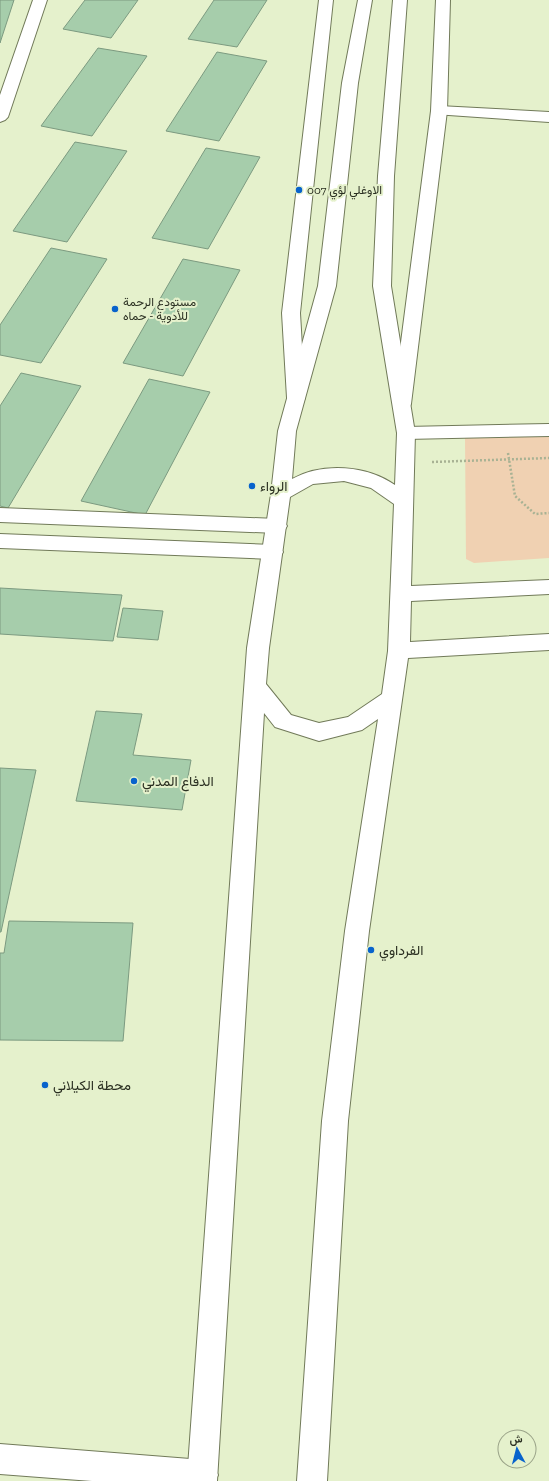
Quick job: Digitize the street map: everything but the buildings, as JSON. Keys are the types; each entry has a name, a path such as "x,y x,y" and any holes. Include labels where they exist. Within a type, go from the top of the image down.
{"main road":[{"path":"0,117 7,77 40,0"},
{"path":"296,398 291,313 326,0"},
{"path":"0,1460 202,1478 258,648 282,494 287,431 327,286 350,83 365,0"},
{"path":"312,1481 335,1122 357,931 400,651 406,433 382,286 386,176 400,0"},
{"path":"402,404 440,111 443,0"},
{"path":"440,111 549,117"},
{"path":"406,433 549,430"},
{"path":"282,494 309,478 344,474 378,483 404,502"},
{"path":"0,515 277,526"},
{"path":"0,541 273,552"},
{"path":"402,594 549,587"},
{"path":"400,651 549,642"},
{"path":"256,686 283,721 319,732 354,724 392,698"}],"path":[{"path":"504,431 515,496 535,514 549,513"},
{"path":"405,463 549,458"}],"shaded area":[{"path":"549,436 549,558 474,563 466,559 465,438"}],"place":[{"name":"الاوغلي لؤي 007","path":"299,190"},
{"name":"مستودع الرحمة للأدوية - حماه","path":"115,309"},
{"name":"الرواء","path":"252,486"},
{"name":"الدفاع المدني","path":"134,781"},
{"name":"الفرداوي","path":"371,950"},
{"name":"محطة الكيلاني","path":"45,1085"}]}
